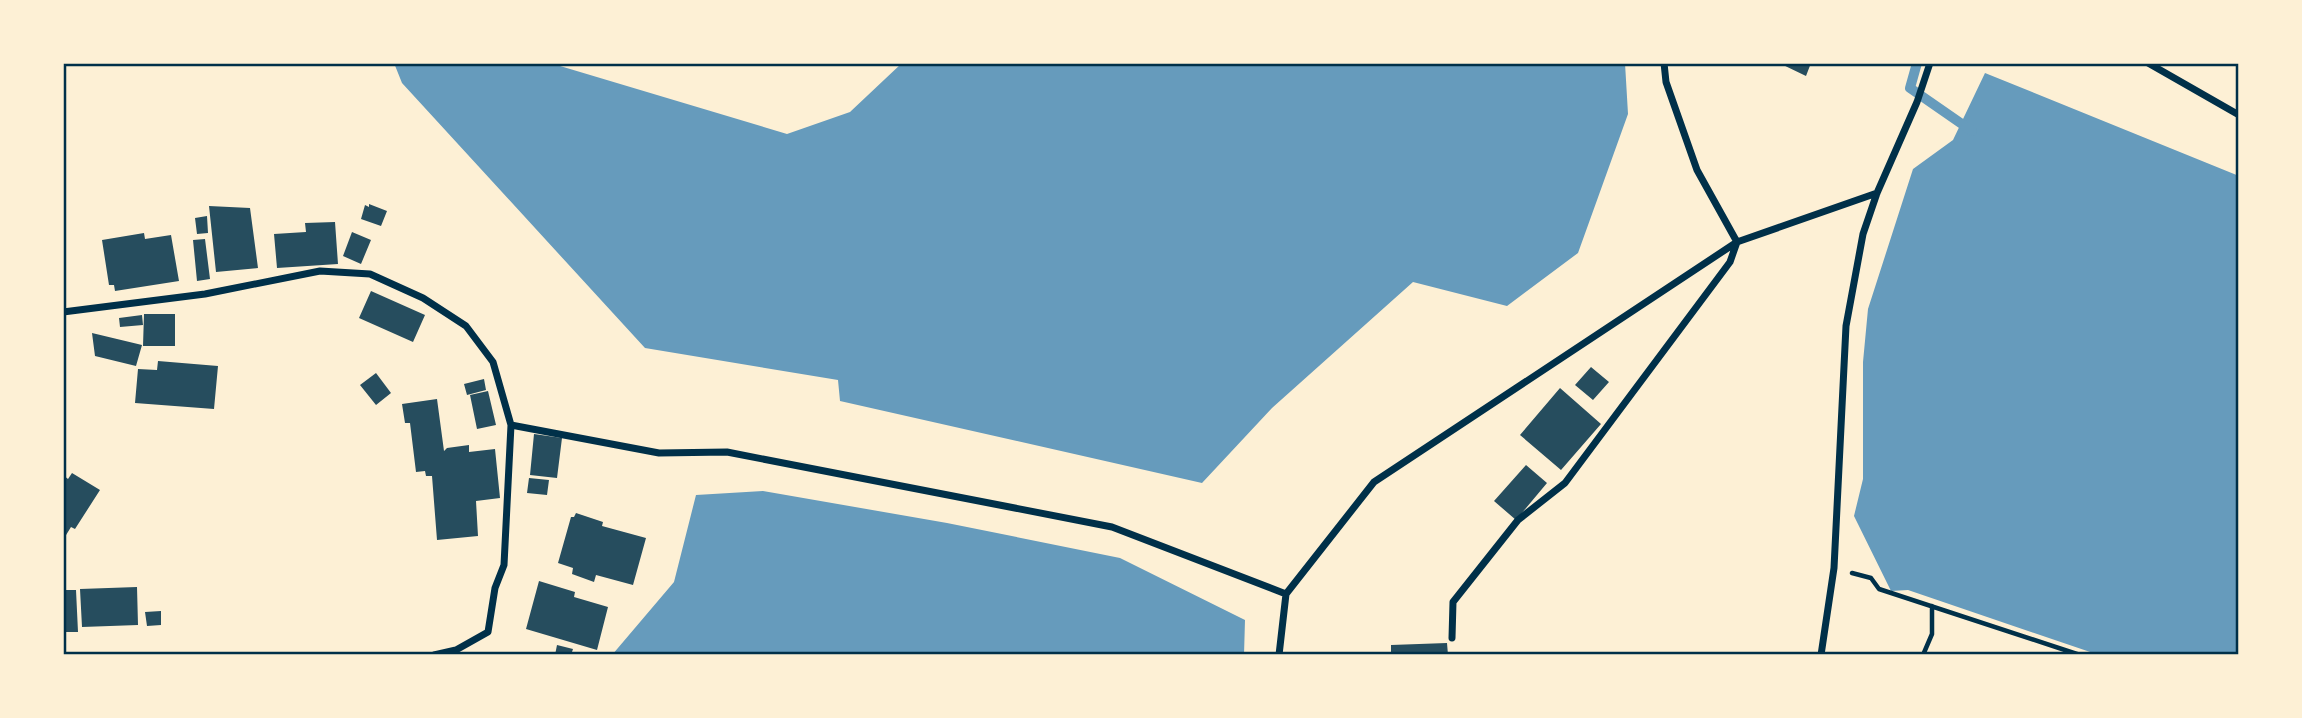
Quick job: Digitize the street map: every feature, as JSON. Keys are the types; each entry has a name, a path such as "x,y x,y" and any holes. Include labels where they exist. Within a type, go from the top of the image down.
{"street":[{"path":"1452,638 1452,602 1518,520 1565,483 1730,262 1737,242 1697,170 1666,82 1664,63"},
{"path":"1821,655 1834,568 1846,326 1863,234 1877,193 1917,102 1930,63"},
{"path":"2148,63 2239,115"},
{"path":"1279,655 1286,594 1374,482 1737,242 1877,193"},
{"path":"63,312 205,294 320,271 370,274 423,298 466,326 493,362 511,425 504,565 495,588 488,632 456,650 434,655"},
{"path":"511,425 659,453 727,452 1112,527 1286,594"}],"path":[{"path":"1834,568 1871,578 1879,589 2080,655"},
{"path":"1923,655 1932,634 1932,606"}],"water":[{"path":"394,63 550,63 787,134 850,112 902,63 1625,63 1628,114 1578,253 1507,306 1413,282 1272,408 1202,483 840,401 838,380 645,348 402,83"},
{"path":"1985,73 2239,176 2239,655 2099,655 1908,590 1891,591 1854,516 1863,479 1863,362 1868,309 1913,169 1953,140"},
{"path":"763,491 947,523 1120,558 1245,620 1244,655 612,655 674,582 696,495"}],"building":[{"path":"1779,63 1811,63 1806,76"},
{"path":"369,204 387,211 381,226 361,219 365,205 369,207"},
{"path":"209,206 250,208 258,268 216,272"},
{"path":"207,216 208,233 197,234 195,218"},
{"path":"335,222 338,264 277,268 274,234 306,232 305,223"},
{"path":"352,232 371,240 361,264 343,256"},
{"path":"144,233 145,239 171,235 179,281 115,291 114,285 109,285 102,240"},
{"path":"205,239 210,279 197,281 193,240"},
{"path":"371,291 425,315 413,342 359,318"},
{"path":"144,314 175,314 175,346 143,346"},
{"path":"142,315 143,325 120,327 119,318"},
{"path":"92,333 142,345 136,366 95,356"},
{"path":"158,361 218,366 214,409 135,403 138,369 157,370"},
{"path":"1591,367 1609,382 1593,400 1575,385"},
{"path":"376,373 391,393 376,405 360,385"},
{"path":"484,379 486,390 467,395 464,384"},
{"path":"1560,388 1601,424 1561,470 1520,435"},
{"path":"488,391 496,425 477,429 470,395"},
{"path":"437,399 444,451 447,448 469,445 469,452 495,449 500,498 476,501 478,536 437,540 432,476 426,476 425,471 416,472 410,423 405,423 402,404"},
{"path":"534,434 562,438 557,478 530,475"},
{"path":"1526,465 1547,483 1516,520 1494,501"},
{"path":"72,473 100,490 75,529 71,527 63,540 63,475 68,479"},
{"path":"529,478 549,480 547,495 527,493"},
{"path":"576,513 603,522 602,526 646,538 633,585 596,575 594,582 572,574 573,568 558,563 571,517"},
{"path":"539,581 575,592 574,597 608,607 597,650 526,629"},
{"path":"137,587 138,625 82,627 80,589"},
{"path":"63,590 76,590 78,632 63,632"},
{"path":"161,611 161,625 147,626 145,612"},
{"path":"1447,643 1448,655 1391,655 1391,645"},
{"path":"557,645 573,649 571,655 555,655"}],"waterway":[{"path":"1917,63 1910,88 1972,131"}]}
